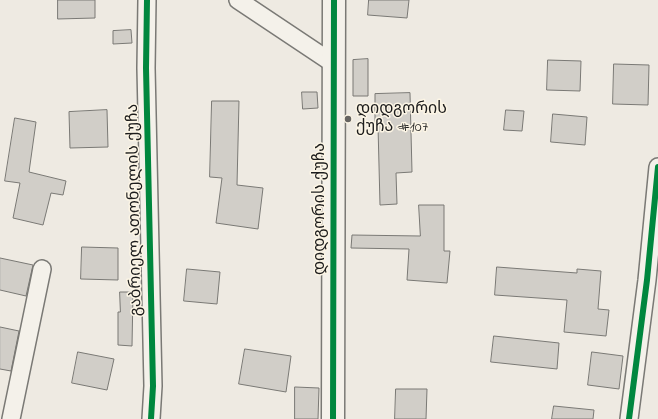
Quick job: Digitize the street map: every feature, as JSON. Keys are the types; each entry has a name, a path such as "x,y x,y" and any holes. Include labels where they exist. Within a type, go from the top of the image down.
{"street":[{"name":"გაბრიელ ათონელის ქუჩა","path":"147,0 146,68 153,378 151,419"},
{"path":"238,0 334,64"},
{"name":"დიდგორის ქუჩა","path":"333,419 334,0"},
{"path":"629,419 647,280 658,167"},
{"path":"11,419 42,269"}],"building":[{"path":"58,0 95,0 95,18 58,19"},
{"path":"369,0 409,0 407,18 368,15"},
{"path":"131,30 132,43 113,44 113,31"},
{"path":"368,59 368,96 353,96 353,60"},
{"path":"548,60 581,61 580,91 547,90"},
{"path":"614,64 649,65 648,105 613,104"},
{"path":"302,92 317,92 318,108 303,109"},
{"path":"410,93 412,172 396,173 397,204 380,205 378,126 375,126 375,94"},
{"path":"212,101 239,101 237,185 263,188 258,229 216,223 222,178 210,177"},
{"path":"107,110 108,147 70,148 69,112"},
{"path":"506,110 524,111 522,131 504,130"},
{"path":"553,114 587,117 585,145 551,142"},
{"path":"15,118 36,122 29,172 66,181 63,195 51,193 43,225 13,218 20,183 5,181"},
{"path":"419,205 444,205 444,251 450,251 447,283 407,280 409,249 351,248 352,235 420,236"},
{"path":"82,247 118,248 118,280 81,279"},
{"path":"0,258 33,265 26,296 0,290"},
{"path":"497,267 577,273 577,269 601,271 598,309 609,310 606,336 564,332 567,300 495,295"},
{"path":"187,269 220,272 217,304 184,301"},
{"path":"120,292 133,292 132,346 118,345 118,312 120,312"},
{"path":"0,327 19,331 11,371 0,369"},
{"path":"494,336 559,343 557,369 491,362"},
{"path":"245,349 291,356 286,392 239,384"},
{"path":"78,352 114,359 107,390 72,383"},
{"path":"592,352 623,356 619,389 588,385"},
{"path":"295,387 319,388 318,419 295,419"},
{"path":"396,389 427,389 426,419 395,419"},
{"path":"554,406 594,410 593,419 552,419"}],"cycle path":[{"path":"147,0 146,68 153,386 151,419"},
{"path":"333,419 334,0"},
{"path":"629,419 647,280 658,167"}],"place":[{"name":"დიდგორის ქუჩა #107","path":"348,119"}]}
